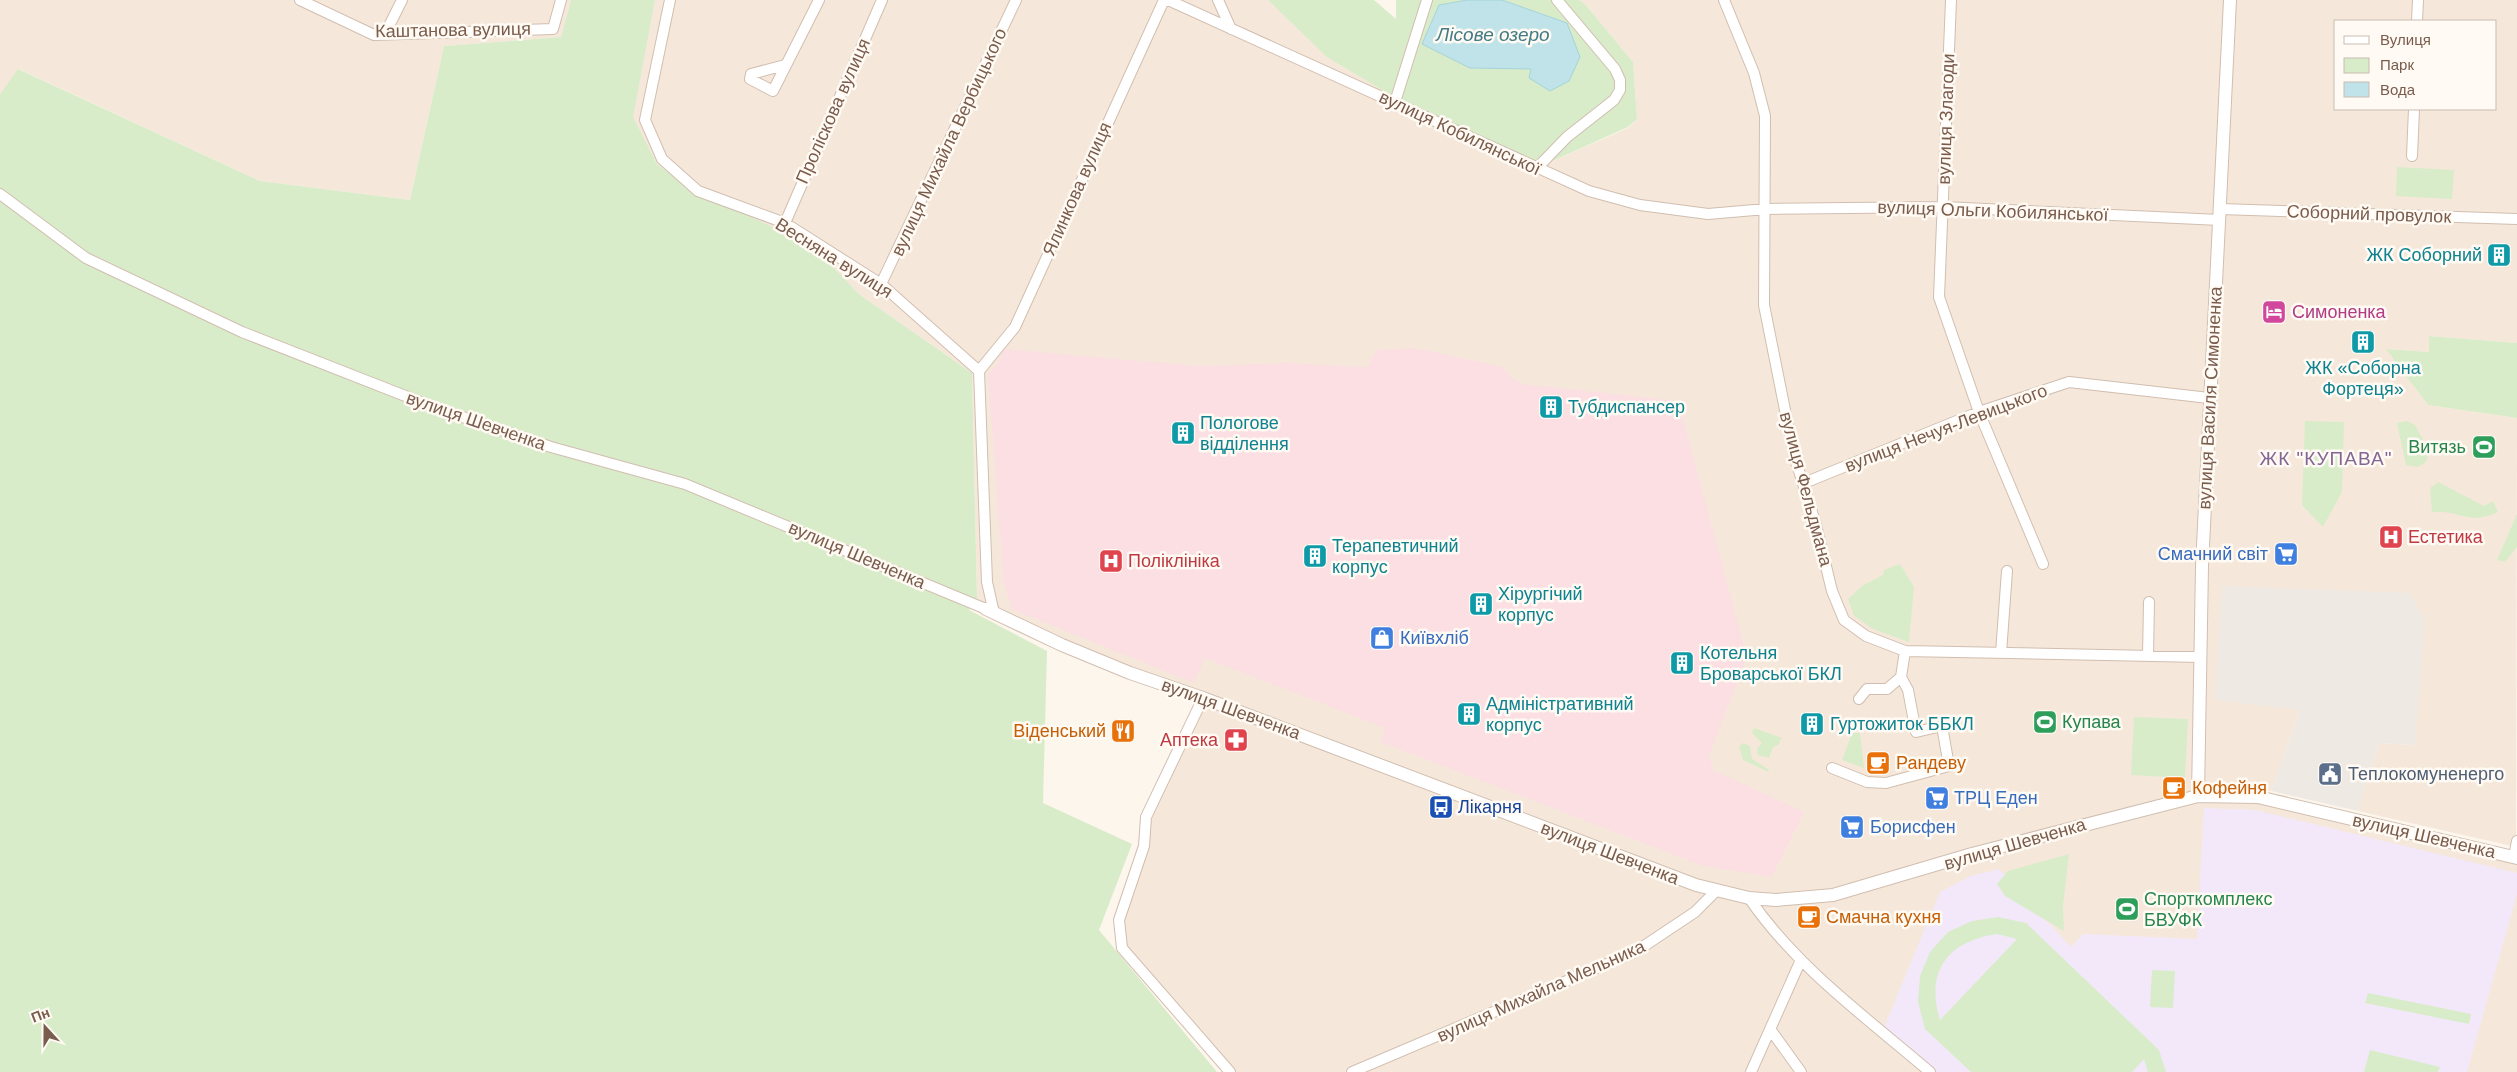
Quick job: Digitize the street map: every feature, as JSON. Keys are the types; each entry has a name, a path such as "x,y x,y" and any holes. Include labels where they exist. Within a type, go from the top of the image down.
{"street":[{"name":"Каштанова вулиця","path":"300,0 374,34 553,29 561,0"},
{"path":"385,34 402,0"},
{"name":"Весняна вулиця","path":"670,0 645,120 662,159 698,191 785,223 881,284 979,371"},
{"path":"785,65 819,0"},
{"name":"Проліскова вулиця","path":"785,223 882,0"},
{"name":"вулиця Михайла Вербицького","path":"881,284 1016,0"},
{"name":"Ялинкова вулиця","path":"979,371 1015,327 1164,0"},
{"name":"вулиця Кобилянської","path":"1168,0 1589,192 1640,206 1708,214 1766,209"},
{"path":"1218,0 1231,29"},
{"path":"1395,102 1427,0"},
{"path":"1537,168 1566,137 1614,100 1620,90 1620,80 1615,69 1557,0"},
{"name":"вулиця Фельдмана","path":"1724,0 1754,73 1765,116 1764,305 1794,455 1804,483 1832,591 1844,620 1866,636 1905,651 2202,657"},
{"name":"вулиця Злагоди","path":"1951,0 1939,297 1978,412 2044,564"},
{"name":"вулиця Василя Симоненка","path":"2198,796 2202,657 2202,566 2209,398 2221,214 2230,0"},
{"path":"2417,20 2418,0"},
{"path":"2412,156 2414,110"},
{"name":"вулиця Шевченка","path":"0,194 86,258 242,332 436,408 551,447 685,484 990,611 1062,645 1130,673 1203,698 1667,874 1717,890 1749,898 1776,900 1833,896 1982,852 2198,796 2258,797 2515,857"},
{"name":"вулиця Ольги Кобилянської","path":"1766,209 1943,207 2221,214"},
{"name":"Соборний провулок","path":"2221,214 2517,219"},
{"path":"979,371 987,582 990,611"},
{"name":"вулиця Нечуя-Левицького","path":"1804,483 1978,412 2070,382 2209,398"},
{"path":"2001,653 2007,571"},
{"path":"2148,656 2149,602"},
{"path":"1832,768 1867,782 1886,783 1949,766 1942,726 1916,732 1908,690 1902,677 1905,651"},
{"path":"1860,699 1867,689 1888,689 1902,677"},
{"path":"1203,698 1146,817 1144,846 1118,920 1122,948 1230,1072"},
{"path":"2515,857 2517,841"},
{"name":"вулиця Михайла Мельника","path":"1352,1072 1635,952 1695,912 1717,890"},
{"path":"1749,898 1800,962 1930,1072"},
{"path":"1751,1072 1800,962"},
{"path":"1770,1029 1801,1072"}],"shaded area":[{"path":"0,0 571,0 561,37 444,46 410,200 260,181 19,69 0,94"},
{"path":"655,0 1268,0 1328,57 1444,127 1537,168 1628,128 1637,119 1633,62 1584,3 1579,0 2517,0 2517,343 2429,336 2429,352 2387,349 2428,405 2517,418 2516,847 2358,811 2379,743 2415,745 2300,710 2271,791 2206,795 2258,797 2517,858 2517,1072 1230,1072 1122,948 1119,920 1144,846 1146,817 1203,698 986,609 977,598 972,373 860,295 811,245 694,192 657,164 632,117"},
{"path":"1415,348 1503,367 1510,377 1522,384 1678,401 1747,657 1709,755 1713,770 1804,812 1772,877 1703,866 1381,742 1385,728 1205,658 1194,683 1012,609 1004,584 988,375 998,364 1004,349 1198,366 1289,363 1368,367 1376,350"},
{"path":"2222,586 2410,593 2425,620 2415,745 2379,743 2358,811 2271,791 2300,710 2215,700"},
{"path":"2204,808 2255,810 2517,873 2517,894 2467,1072 1928,1072 1884,1028 1940,892 1971,876 1999,869 2071,947 2083,934 2197,939"}],"green space":[{"path":"571,0 655,0 633,117 657,164 694,192 811,244 860,295 972,373 977,598 969,610 1047,651 1043,803 1132,844 1099,930 1217,1072 0,1072 0,94 18,69 260,181 410,200 444,46 561,37"},
{"path":"1268,0 1374,0 1396,19 1396,0 1467,0 1439,5 1470,68 1531,69 1567,23 1502,0 1579,0 1584,3 1633,62 1637,119 1628,127 1537,168 1444,127 1327,57"},
{"path":"2397,167 2454,170 2452,199 2396,196"},
{"path":"2429,336 2517,343 2517,418 2428,405 2386,349 2429,352"},
{"path":"2305,421 2344,422 2342,492 2323,527 2302,505"},
{"path":"2407,421 2415,425 2429,450 2426,462 2418,467 2406,465 2397,423"},
{"path":"2438,482 2484,506 2493,501 2498,512 2488,516 2472,518 2450,513 2432,512 2430,488"},
{"path":"2517,514 2517,547 2505,562 2497,560"},
{"path":"1900,564 1914,587 1909,642 1873,629 1854,616 1848,599 1862,586 1883,575 1884,570"},
{"path":"2134,717 2188,719 2185,778 2131,775"},
{"path":"1754,728 1782,738 1778,745 1773,747 1769,758 1758,755 1757,749 1762,743 1752,733"},
{"path":"1852,733 1860,733 1864,768 1842,760"},
{"path":"1743,743 1750,746 1752,759 1768,769 1769,772 1743,760 1739,747"},
{"path":"2069,854 2063,906 2064,931 2005,896 1997,884 2008,871"},
{"path":"1998,917 2026,923 2159,1050 2166,1072 2148,1072 2144,1059 2132,1072 1971,1072 1925,1029 1918,1002 1920,976 1930,952 1948,932 1972,921","holes":["1997,934 2017,939 1940,1020 1936,1003 1936,987 1939,973 1953,951 1980,938"]},
{"path":"2152,970 2175,971 2173,1008 2150,1007"},
{"path":"2368,993 2471,1014 2469,1024 2365,1003"},
{"path":"2370,1050 2440,1067 2438,1072 2364,1072"}],"water":[{"name":"Лісове озеро","path":"1467,0 1502,0 1567,23 1580,57 1569,81 1550,91 1529,78 1531,69 1470,68 1422,44 1439,5"}],"place":[{"name":"ЖК Соборний","path":"2499,255"},
{"name":"Симоненка","path":"2274,312"},
{"name":"ЖК «Соборна Фортеця»","path":"2363,342"},
{"name":"Тубдиспансер","path":"1551,407"},
{"name":"Пологове відділення","path":"1183,433"},
{"name":"Витязь","path":"2484,447"},
{"name":"Естетика","path":"2391,537"},
{"name":"Смачний світ","path":"2286,554"},
{"name":"Терапевтичний корпус","path":"1315,556"},
{"name":"Поліклініка","path":"1111,561"},
{"name":"Хірургічий корпус","path":"1481,604"},
{"name":"Київхліб","path":"1382,638"},
{"name":"Котельня Броварської БКЛ","path":"1682,663"},
{"name":"Адміністративний корпус","path":"1469,714"},
{"name":"Купава","path":"2045,722"},
{"name":"Гуртожиток ББКЛ","path":"1812,724"},
{"name":"Віденський","path":"1123,731"},
{"name":"Аптека","path":"1236,740"},
{"name":"Рандеву","path":"1878,763"},
{"name":"Теплокомуненерго","path":"2330,774"},
{"name":"Кофейня","path":"2174,788"},
{"name":"ТРЦ Еден","path":"1937,798"},
{"name":"Лікарня","path":"1441,807"},
{"name":"Борисфен","path":"1852,827"},
{"name":"Спорткомплекс БВУФК","path":"2127,909"},
{"name":"Смачна кухня","path":"1809,917"}],"district":[{"name":"ЖК \"КУПАВА\"","path":"2326,458"}]}
